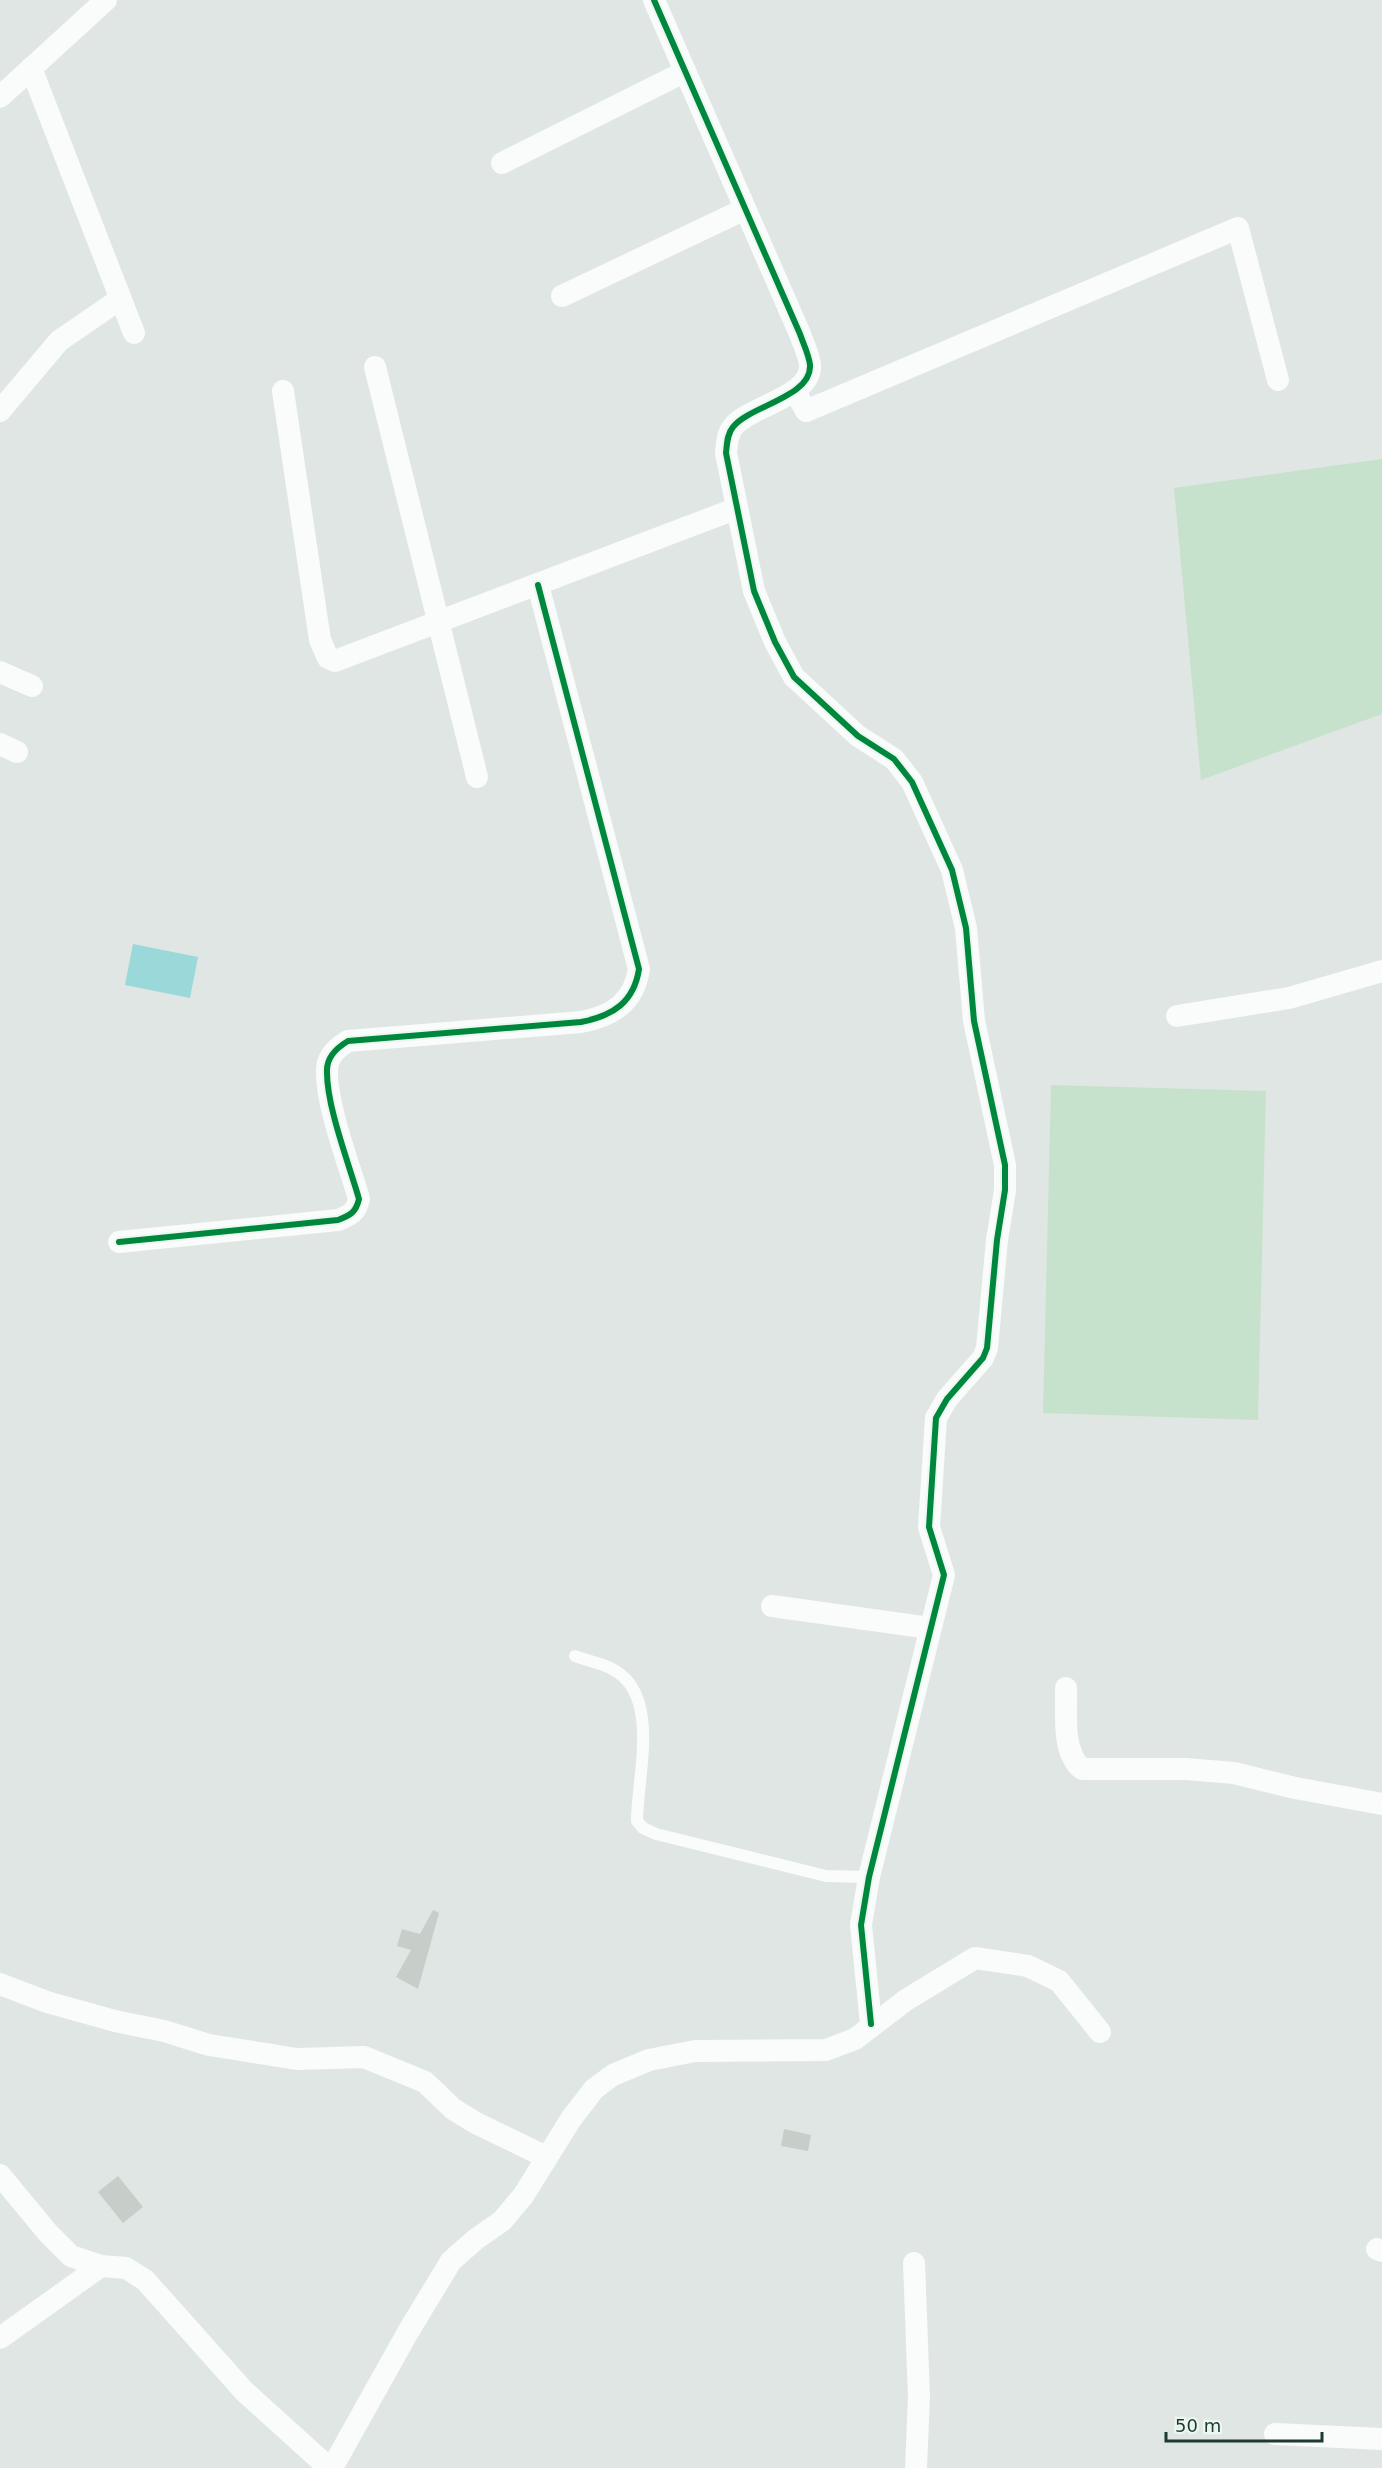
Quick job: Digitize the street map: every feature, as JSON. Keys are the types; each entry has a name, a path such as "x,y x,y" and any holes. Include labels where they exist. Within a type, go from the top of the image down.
{"street":[{"path":"0,97 106,0"},
{"path":"654,0 800,334 810,366 807,376 795,391 742,419 729,434 726,453 735,509 754,591 775,642 794,677 858,736 894,759 912,782 952,870 966,928 974,1021 1005,1165 1005,1190 997,1240 987,1348 983,1358 947,1399 936,1418 929,1527 944,1575 869,1877 861,1925 871,2024"},
{"path":"31,69 134,333"},
{"path":"502,163 684,72"},
{"path":"562,296 745,209"},
{"path":"795,391 806,411 1238,228 1278,380"},
{"path":"0,411 59,340 120,299"},
{"path":"375,367 437,624 477,777"},
{"path":"284,391 320,640 328,658 341,660 735,509"},
{"path":"119,1242 338,1220 350,1216 357,1210 359,1199 333,1108 327,1069 337,1048 348,1041 581,1022 601,1018 630,998 636,986 639,969 538,585"},
{"path":"0,672 32,686"},
{"path":"1177,1016 1289,998 1382,971"},
{"path":"772,1606 930,1628"},
{"path":"1066,1688 1067,1732 1073,1756 1082,1769 1186,1769 1234,1773 1295,1788 1382,1804"},
{"path":"0,2175 48,2233 71,2256 101,2266 126,2268 145,2280 244,2391 331,2468 408,2332 452,2261 476,2239 502,2221 523,2196 546,2157 594,2089 613,2076 649,2060 695,2051 826,2050 855,2039 871,2024 975,1958 1028,1966 1059,1981 1100,2032"},
{"path":"0,1984 93,2015 164,2031 209,2045 297,2059 364,2057 425,2082 453,2109 476,2123 546,2157"},
{"path":"914,2263 919,2397 916,2468"},
{"path":"0,2338 101,2266"},
{"path":"1275,2434 1382,2439"}],"lane":[{"path":"575,1656 614,1670 631,1683 641,1702 643,1724 636,1821 643,1828 656,1834 826,1876 869,1877"}],"green space":[{"path":"1382,459 1382,714 1201,780 1174,488"},
{"path":"1051,1085 1266,1091 1258,1420 1043,1413"}],"water":[{"path":"133,944 198,957 190,998 125,985"}],"building":[{"path":"433,1910 439,1913 418,1989 396,1977 411,1950 397,1946 402,1929 420,1934"},
{"path":"784,2129 811,2135 808,2151 781,2146"},
{"path":"118,2176 143,2207 123,2223 98,2192"}],"cycle path":[{"path":"654,0 800,334 810,365 808,376 801,385 791,393 741,420 728,436 726,453 754,591 775,642 794,677 858,736 894,759 912,782 952,870 966,928 974,1021 1005,1165 1005,1190 997,1240 987,1348 983,1358 947,1399 936,1418 929,1527 944,1575 869,1877 861,1925 871,2024"},
{"path":"119,1242 338,1220 352,1212 359,1199 334,1117 327,1070 327,1065 334,1053 348,1041 581,1022 603,1016 627,999 639,969 538,585"}]}
